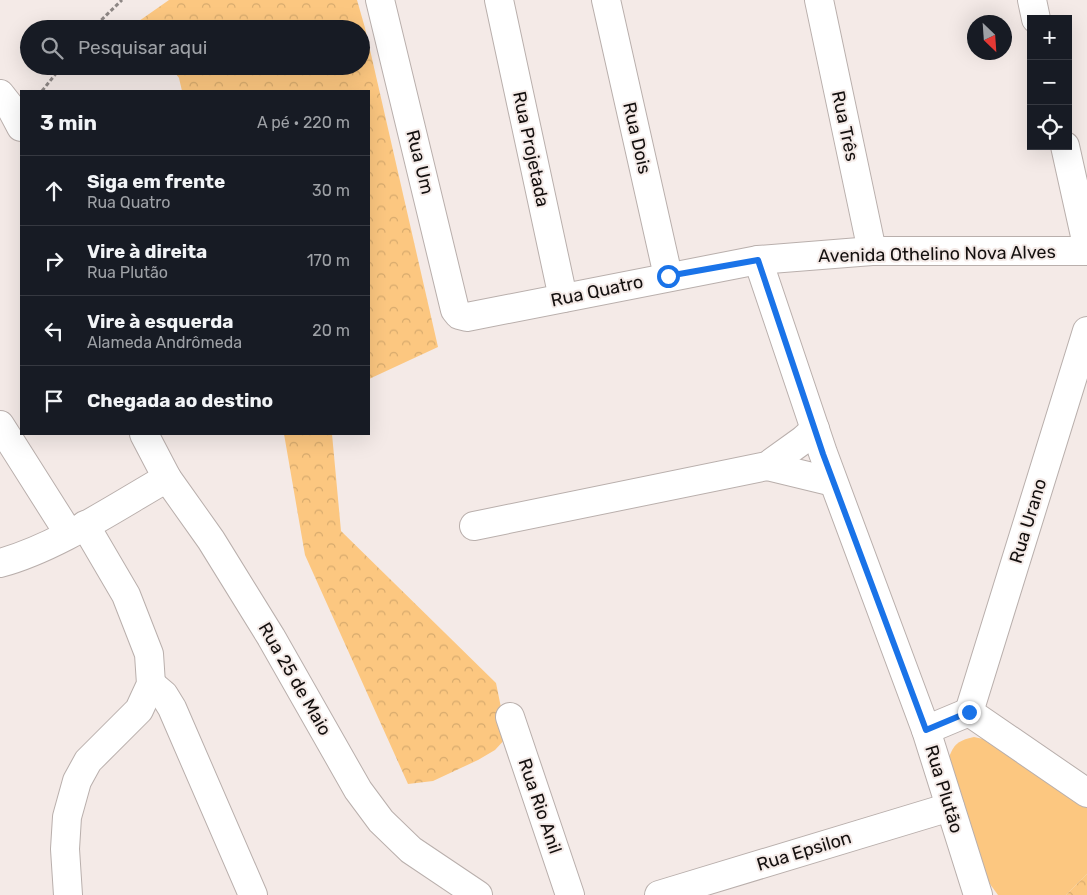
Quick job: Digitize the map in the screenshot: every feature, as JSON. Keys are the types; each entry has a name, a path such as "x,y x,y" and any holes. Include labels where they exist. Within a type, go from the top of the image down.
{"street":[{"name":"Rua Um","path":"380,0 455,310 459,315 467,317"},
{"name":"Rua Projetada","path":"500,0 563,298"},
{"name":"Rua Dois","path":"606,0 668,276"},
{"name":"Rua Três","path":"819,0 872,251"},
{"path":"1032,0 1035,15"},
{"path":"0,94 11,108 20,125"},
{"path":"1066,150 1087,245"},
{"name":"Avenida Othelino Nova Alves","path":"758,260 872,251 1087,252"},
{"name":"Rua Quatro","path":"467,317 668,276 758,260"},
{"name":"Rua Plutão","path":"758,260 833,482 926,730 978,895"},
{"name":"Rua Urano","path":"969,712 1087,331"},
{"path":"0,425 126,595 149,654 150,684 139,710 88,760 76,781 67,818 65,849 68,895"},
{"path":"474,526 767,466 815,430"},
{"name":"Rua 25 de Maio","path":"145,435 167,478 211,540 271,637 358,790 381,821 411,850 478,895"},
{"path":"767,466 833,482"},
{"path":"0,563 27,554 77,529 167,478"},
{"path":"150,684 164,695 172,708 253,895"},
{"path":"926,730 969,712 1087,793"},
{"name":"Rua Rio Anil","path":"510,717 570,895"},
{"name":"Rua Epsilon","path":"659,895 700,889 950,807"}],"path":[{"path":"101,20 122,0"},
{"path":"43,90 55,75"}],"green space":[{"path":"169,0 357,0 363,20 140,20"},
{"path":"370,50 438,347 370,379 370,90 182,90 177,75 370,75"},
{"path":"284,435 332,435 341,531 496,683 507,737 495,750 433,781 408,784 305,555"},
{"path":"974,737 992,741 1087,805 1087,874 1066,895 998,895 987,880 947,763 951,752 959,742"},
{"path":"1087,874 1087,895 1066,895"}],"route":[{"path":"668,276 758,260 823,454 926,730 969,712"}]}
